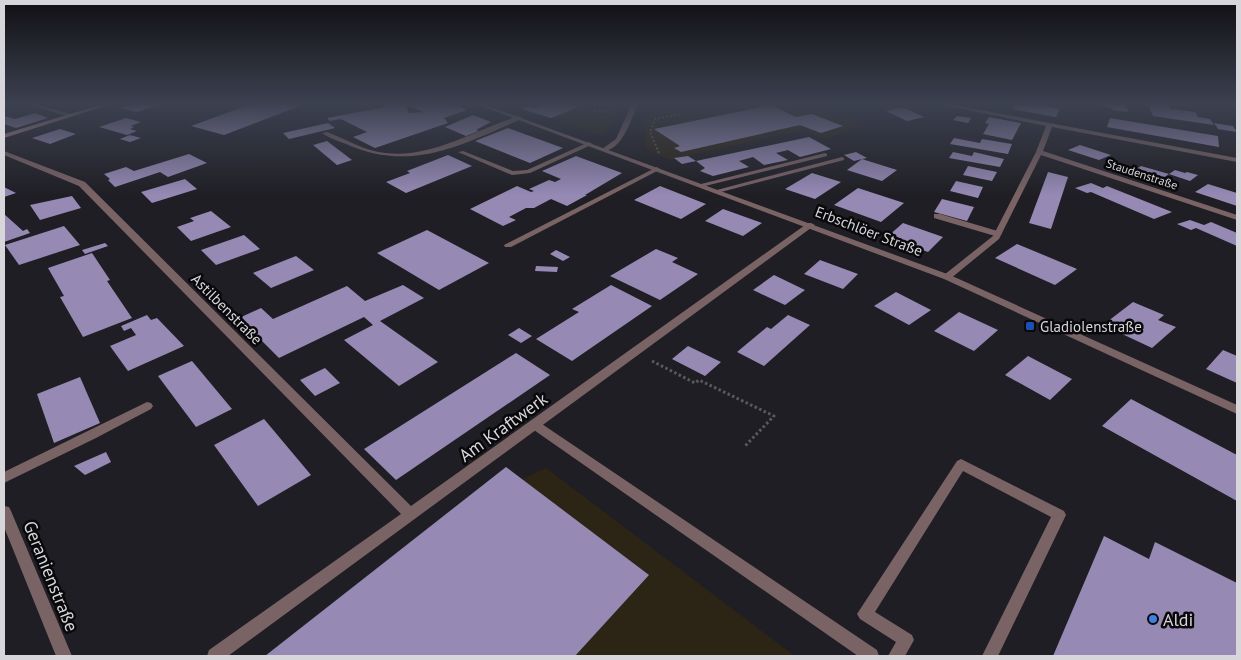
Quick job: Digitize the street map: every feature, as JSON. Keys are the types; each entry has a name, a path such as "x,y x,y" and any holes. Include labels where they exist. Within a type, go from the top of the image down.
{"street":[{"path":"330,135 376,153 414,154 440,148 475,135"},
{"name":"Erbschlöer Straße","path":"564,135 947,277 1237,410"},
{"path":"604,150 619,140 621,135"},
{"path":"947,277 998,234 1046,135"},
{"path":"1106,135 1237,160"},
{"path":"461,152 512,174 528,172 589,144"},
{"name":"Staudenstraße","path":"1039,152 1237,218"},
{"name":"Astilbenstraße","path":"4,153 82,184 411,514"},
{"path":"700,185 825,155"},
{"path":"717,191 842,159"},
{"path":"508,245 657,169"},
{"path":"937,216 998,234"},
{"name":"Am Kraftwerk","path":"215,656 811,225"},
{"path":"4,478 92,436 147,406"},
{"path":"535,425 871,656"},
{"path":"896,656 906,640 865,614 961,464 1059,515 990,656"},
{"name":"Geranienstraße","path":"4,511 64,656"}],"path":[{"path":"630,159 660,154 651,135"},
{"path":"636,352 695,383 699,380 774,416 745,446"}],"shaded area":[{"path":"645,135 781,135 670,160 647,150"},
{"path":"814,135 837,135 825,139"},
{"path":"546,468 792,654 790,656 280,656 490,495"}],"building":[{"path":"42,135 74,135 50,144 32,138"},
{"path":"130,135 141,138 130,142 120,139"},
{"path":"285,135 307,135 289,139"},
{"path":"359,135 414,135 375,148 353,137"},
{"path":"491,135 527,135 563,148 530,163 475,141"},
{"path":"663,135 757,135 681,152 674,148 680,146"},
{"path":"987,135 1015,135 1012,140"},
{"path":"1151,135 1218,136 1219,147"},
{"path":"809,137 831,149 800,157 788,150 776,153 788,160 764,165 753,157 739,161 749,167 713,176 700,171 705,168 696,161"},
{"path":"954,138 980,143 982,139 1012,144 1008,154 950,144"},
{"path":"327,141 352,160 337,165 313,145"},
{"path":"1080,145 1111,155 1099,160 1068,150"},
{"path":"856,152 867,158 854,161 844,155"},
{"path":"953,152 972,156 974,152 1004,159 1000,167 949,158"},
{"path":"189,154 207,163 168,177 160,172 115,187 104,174 126,167 134,171"},
{"path":"448,155 472,166 406,193 386,182 410,173 407,171"},
{"path":"576,156 622,173 567,206 551,199 534,208 526,208 509,217 516,220 503,226 470,209 517,186 531,192 534,191 529,189 549,180 555,182 561,179 542,171"},
{"path":"688,156 696,161 682,164 674,158"},
{"path":"862,159 897,170 882,181 847,170"},
{"path":"968,166 997,172 992,181 963,175"},
{"path":"1141,166 1169,174 1160,180 1133,171"},
{"path":"1175,170 1198,175 1190,181 1169,174"},
{"path":"1048,172 1068,177 1051,229 1029,223"},
{"path":"812,173 841,182 815,199 785,189"},
{"path":"185,179 197,189 152,203 141,192"},
{"path":"956,181 983,187 978,198 950,191"},
{"path":"1091,183 1103,188 1107,186 1172,212 1154,219 1091,192 1087,193 1075,188"},
{"path":"1208,184 1237,193 1237,206 1195,192"},
{"path":"660,186 706,204 681,219 634,200"},
{"path":"4,187 16,193 4,197"},
{"path":"858,188 904,203 881,222 834,205"},
{"path":"72,196 81,208 40,220 30,205"},
{"path":"942,199 974,207 967,221 934,212"},
{"path":"723,209 762,223 743,236 705,221"},
{"path":"211,211 231,227 191,241 177,227 194,221 190,218"},
{"path":"4,214 23,231 27,229 30,233 4,242"},
{"path":"1190,220 1204,225 1211,222 1237,233 1237,246 1196,228 1191,230 1177,224"},
{"path":"903,223 943,237 928,252 887,237"},
{"path":"64,226 80,245 19,265 5,245"},
{"path":"427,230 489,263 439,290 377,253"},
{"path":"244,235 260,249 216,265 201,250"},
{"path":"105,243 108,246 85,254 82,250"},
{"path":"1017,244 1077,269 1055,285 995,258"},
{"path":"656,249 678,258 672,262 698,274 660,300 610,276"},
{"path":"556,250 570,257 563,261 550,254"},
{"path":"92,253 110,280 107,281 132,318 83,337 60,297 64,296 48,268"},
{"path":"296,256 314,270 271,288 253,273"},
{"path":"820,260 858,274 843,289 804,274"},
{"path":"536,266 558,267 557,272 535,271"},
{"path":"774,275 805,290 785,305 753,290"},
{"path":"403,285 424,298 380,321 438,362 399,386 344,340 373,325 364,317 279,358 239,318 261,308 273,319 347,286 365,301"},
{"path":"611,285 652,306 572,361 536,339 579,312 572,309"},
{"path":"896,292 931,310 909,325 874,306"},
{"path":"1133,302 1164,315 1158,320 1176,327 1152,348 1103,325"},
{"path":"959,312 998,330 974,351 934,331"},
{"path":"147,315 151,320 157,318 184,346 128,371 110,346 136,335 131,328 124,331 121,326"},
{"path":"788,315 810,325 764,366 737,352 767,327 771,329"},
{"path":"519,328 532,336 521,343 508,335"},
{"path":"688,346 721,362 705,376 672,359"},
{"path":"1223,350 1237,356 1237,383 1206,369"},
{"path":"516,353 550,375 396,480 364,449"},
{"path":"1028,356 1072,379 1050,400 1005,375"},
{"path":"192,361 232,409 196,427 158,376"},
{"path":"325,368 340,383 315,396 300,380"},
{"path":"80,377 100,423 54,443 37,394"},
{"path":"1131,399 1237,455 1237,501 1102,426"},
{"path":"264,419 311,475 258,506 214,445"},
{"path":"106,452 111,462 85,475 74,466"},
{"path":"506,467 649,575 575,656 265,656"},
{"name":"Aldi","path":"1104,536 1149,559 1155,542 1237,583 1237,656 1053,656"}],"place":[{"name":"Gladiolenstraße","path":"1030,326"},
{"name":"Aldi","path":"1153,619"}]}
